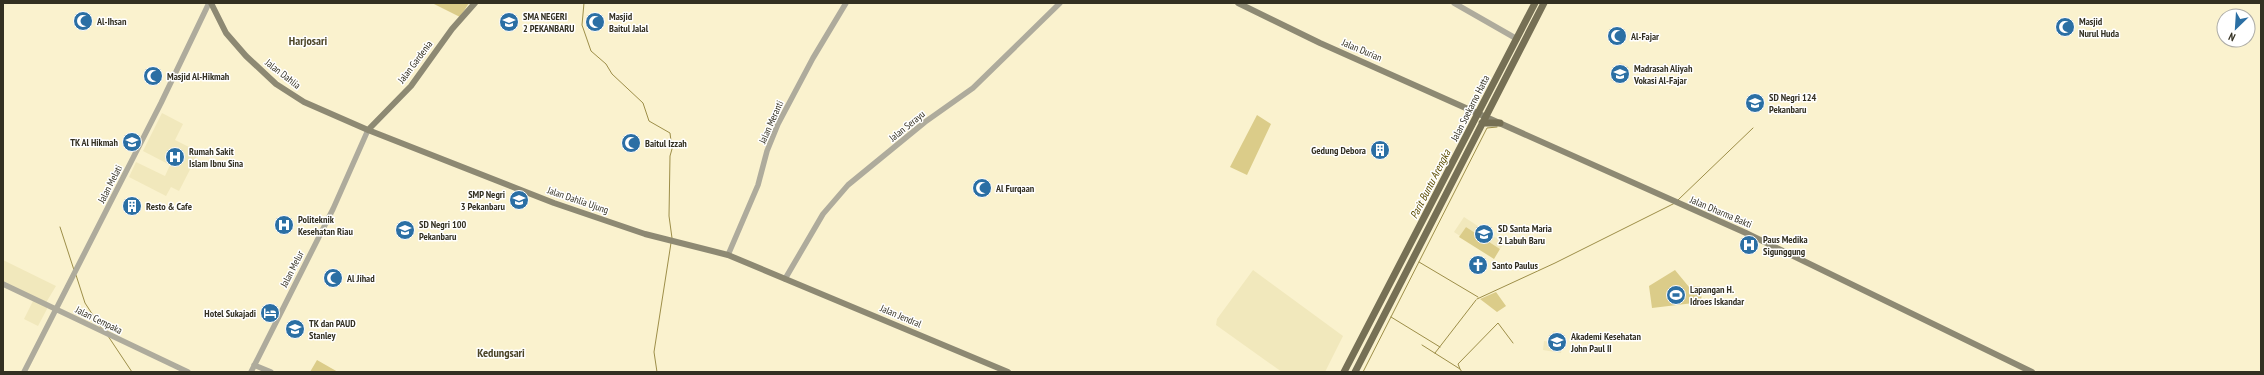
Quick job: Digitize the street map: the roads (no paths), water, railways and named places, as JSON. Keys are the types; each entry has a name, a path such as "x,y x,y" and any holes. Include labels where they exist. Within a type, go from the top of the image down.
{"main road":[{"name":"Jalan Dahlia","path":"210,3 229,37 272,81 304,102 368,130"},
{"name":"Jalan Gardenia","path":"368,130 411,86 452,29 475,3"},
{"name":"Jalan Durian","path":"1238,3 1320,42 1480,114"},
{"name":"Jalan Soekarno Hatta","path":"1344,372 1480,114 1535,3"},
{"name":"Jalan Soekarno Hatta","path":"1355,372 1482,123 1480,114 1544,3"},
{"name":"Jalan Dharma Bakti","path":"1480,114 1672,202 1746,233 2032,372"},
{"path":"1482,123 1500,123"},
{"name":"Jalan Dahlia Ujung","path":"368,130 554,203 645,234 728,255 785,279"},
{"name":"Jalan Jendral","path":"785,279 1008,372"}],"street":[{"name":"Jalan Melati","path":"24,372 71,282 210,3"},
{"name":"Jalan Meranti","path":"728,255 758,185 778,124 813,58 846,3"},
{"name":"Jalan Serayu","path":"785,279 824,214 848,185 925,122 973,88 1060,3"},
{"path":"1454,3 1516,39"},
{"name":"Jalan Melur","path":"251,372 333,209 368,130"},
{"name":"Jalan Cempaka","path":"3,284 188,372"},
{"path":"254,365 271,372"}],"waterway":[{"path":"584,3 582,25 591,51 606,64 612,74 643,103 649,121 670,133 672,149 670,156 669,216 672,238"},
{"name":"Parit Buntu Arengka","path":"1363,372 1487,128 1497,127"},
{"path":"1678,200 1753,128"},
{"path":"1477,299 1555,263 1675,203"},
{"path":"60,227 74,270"},
{"path":"657,372 654,352 671,243"},
{"path":"1419,262 1478,297"},
{"path":"76,275 85,303 102,329"},
{"path":"1435,353 1476,300"},
{"path":"1391,317 1440,347"},
{"path":"1460,369 1458,364 1498,323 1513,343"},
{"path":"108,336 132,372"},
{"path":"1422,345 1460,369 1462,372"}],"place":[{"name":"Al-Ihsan","path":"83,21"},
{"name":"SMA NEGERI 2 PEKANBARU","path":"509,22"},
{"name":"Masjid Baitul Jalal","path":"595,22"},
{"name":"Masjid Nurul Huda","path":"2065,27"},
{"name":"Al-Fajar","path":"1617,36"},
{"name":"Madrasah Aliyah Vokasi Al-Fajar","path":"1620,74"},
{"name":"Masjid Al-Hikmah","path":"153,76"},
{"name":"SD Negri 124 Pekanbaru","path":"1755,103"},
{"name":"TK Al Hikmah","path":"132,142"},
{"name":"Baitul Izzah","path":"631,143"},
{"name":"Gedung Debora","path":"1380,150"},
{"name":"Rumah Sakit Islam Ibnu Sina","path":"175,157"},
{"name":"Al Furqaan","path":"982,188"},
{"name":"SMP Negri 3 Pekanbaru","path":"519,200"},
{"name":"Resto & Cafe","path":"132,206"},
{"name":"Politeknik Kesehatan Riau","path":"284,225"},
{"name":"SD Negri 100 Pekanbaru","path":"405,230"},
{"name":"SD Santa Maria 2 Labuh Baru","path":"1484,234"},
{"name":"Paus Medika Sigunggung","path":"1749,245"},
{"name":"Santo Paulus","path":"1478,265"},
{"name":"Al Jihad","path":"333,278"},
{"name":"Lapangan H. Idroes Iskandar","path":"1676,295"},
{"name":"Hotel Sukajadi","path":"270,313"},
{"name":"TK dan PAUD Stanley","path":"295,329"},
{"name":"Akademi Kesehatan John Paul II","path":"1557,342"}],"district":[{"name":"Harjosari","path":"308,40"},
{"name":"Kedungsari","path":"501,352"}]}
